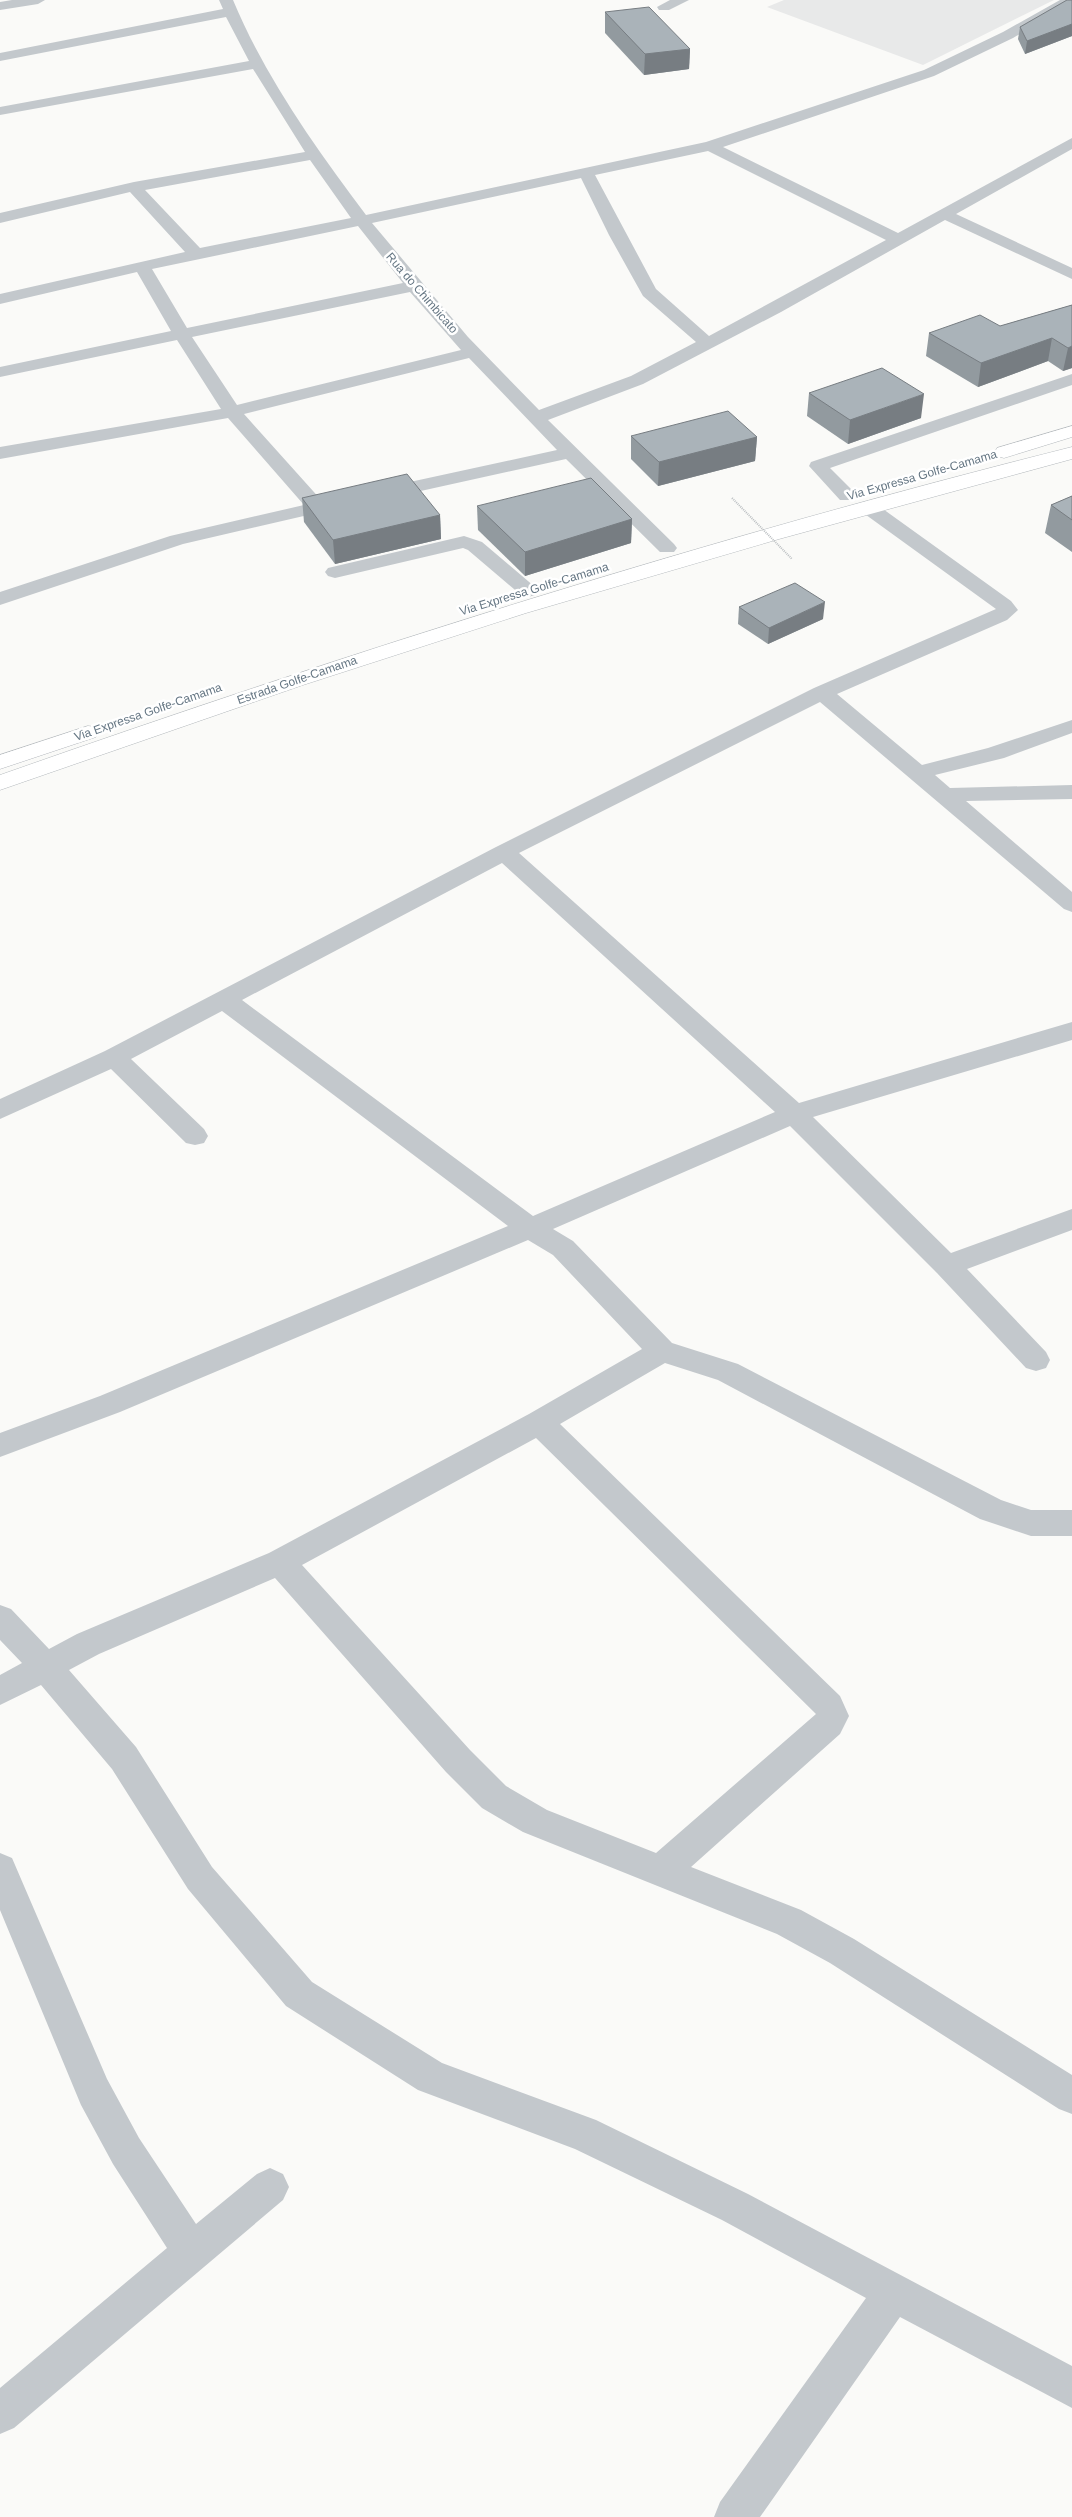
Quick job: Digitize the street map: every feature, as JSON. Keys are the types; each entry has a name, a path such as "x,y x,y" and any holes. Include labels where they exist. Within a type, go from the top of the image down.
{"highway":[{"name":"Via Expressa Golfe-Camama","path":"991,455 1072,432"},
{"name":"Via Expressa Golfe-Camama","path":"596,585 1072,453"},
{"name":"Via Expressa Golfe-Camama","path":"0,762 291,664 667,548 882,486"},
{"name":"Estrada Golfe-Camama","path":"0,783 355,661 596,585"}],"street":[{"path":"0,6 38,0"},
{"path":"664,7 682,0"},
{"path":"0,299 196,254 361,221 710,146 929,73 1008,35 1070,0"},
{"path":"0,57 228,6"},
{"name":"Rua do Chimbicato","path":"228,6 257,64 313,155 361,221 414,286 535,418 667,548"},
{"path":"0,111 257,64"},
{"path":"535,418 637,380 946,215 1072,143"},
{"path":"710,146 900,240"},
{"path":"0,218 134,187 313,155"},
{"path":"586,172 616,235 649,292 668,311 707,343"},
{"path":"134,187 196,254"},
{"path":"946,215 1072,274"},
{"path":"142,266 181,333 232,412 317,508"},
{"path":"0,372 414,286"},
{"path":"0,453 232,412 474,352"},
{"path":"847,496 818,466 1072,379"},
{"path":"0,599 177,540 569,453"},
{"path":"0,1110 114,1057 504,852 822,693 1000,616 1008,610 1004,605 869,508"},
{"path":"335,572 464,542 475,546 528,591"},
{"path":"822,693 1072,904"},
{"path":"917,773 996,753 1072,726"},
{"path":"945,795 1072,792"},
{"path":"504,852 794,1114 947,1266 1036,1360"},
{"path":"225,1000 530,1228 563,1248 662,1351 728,1372 991,1510 1031,1523 1072,1523"},
{"path":"0,1445 110,1404 530,1228 794,1114 1072,1031"},
{"path":"114,1057 195,1136"},
{"path":"947,1266 1072,1219"},
{"path":"0,1691 88,1644 280,1562 539,1422 662,1351"},
{"path":"539,1422 822,1699 829,1706 833,1716 828,1724 662,1870"},
{"path":"280,1562 458,1761 494,1797 535,1821 789,1922 842,1951 1072,2096"},
{"path":"0,1619 45,1666 124,1758 200,1878 299,1994 431,2077 583,2133 735,2207 1072,2388"},
{"path":"0,1869 94,2092 126,2151 192,2252"},
{"path":"0,2414 270,2187"},
{"path":"735,2517 893,2293"}],"path":[{"path":"732,498 792,559"}],"shaded area":[{"path":"784,0 1054,0 923,65 767,7"}],"building":[{"path":"1067,0 1072,0 1072,24 1027,41 1020,27"},
{"path":"649,7 690,49 645,54 605,12"},
{"path":"1072,305 1072,346 1068,348 1052,338 981,363 929,333 980,315 1000,326"},
{"path":"882,368 924,394 850,420 809,393"},
{"path":"728,411 757,437 659,462 631,436"},
{"path":"407,474 440,515 333,540 302,498"},
{"path":"591,478 632,519 525,552 477,506"},
{"path":"1072,496 1072,520 1051,505"},
{"path":"795,583 825,602 769,628 739,607"}]}
